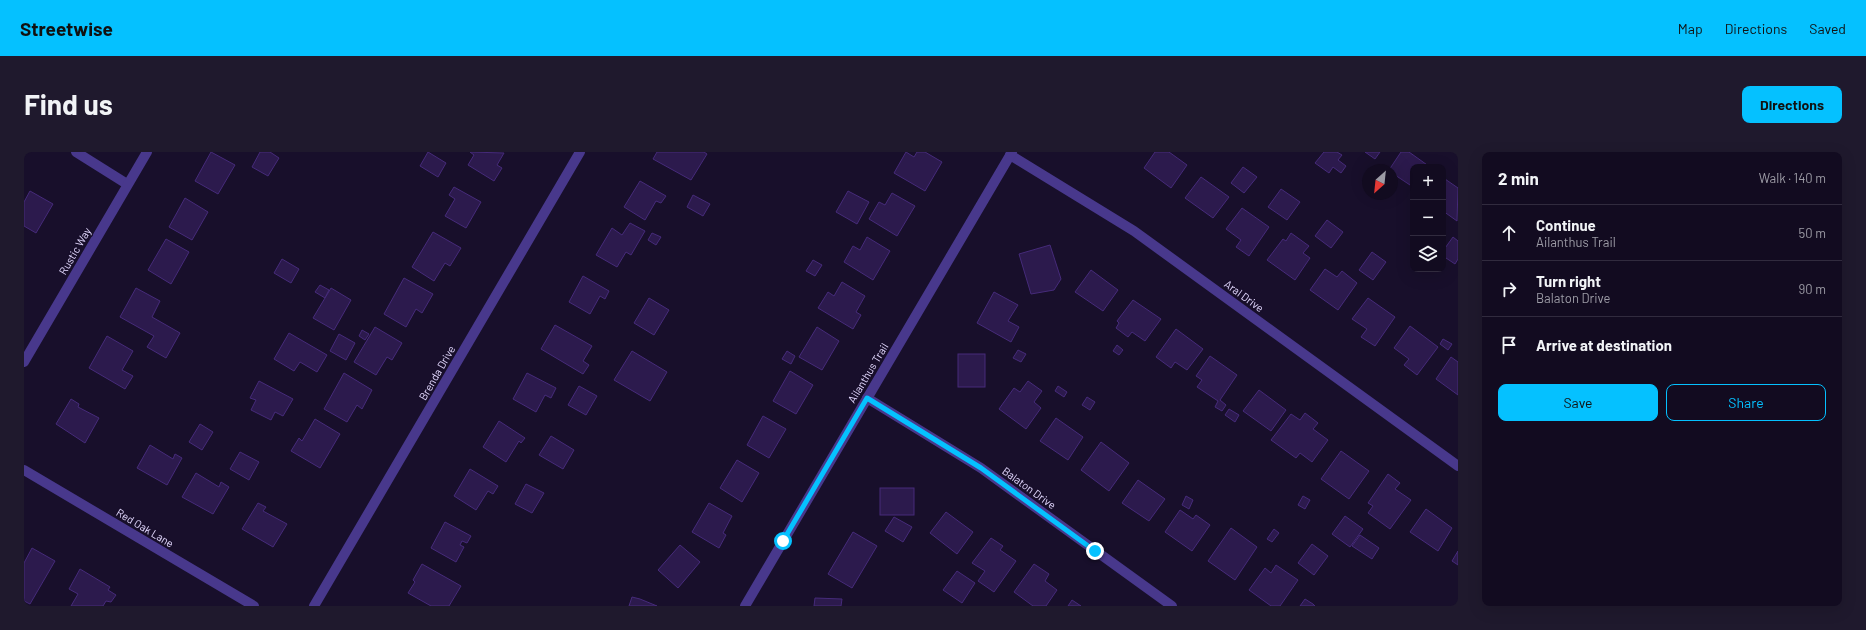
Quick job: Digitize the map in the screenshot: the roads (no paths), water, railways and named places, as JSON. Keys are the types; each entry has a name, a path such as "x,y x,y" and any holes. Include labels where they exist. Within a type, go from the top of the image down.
{"street":[{"path":"76,152 127,184"},
{"name":"Rustic Way","path":"24,362 147,152"},
{"name":"Brenda Drive","path":"314,606 580,152"},
{"name":"Ailanthus Trail","path":"745,606 1011,154"},
{"name":"Aral Drive","path":"1011,154 1134,231 1458,466"},
{"name":"Balaton Drive","path":"867,398 981,468 1172,606"},
{"name":"Red Oak Lane","path":"24,470 254,606"}]}
